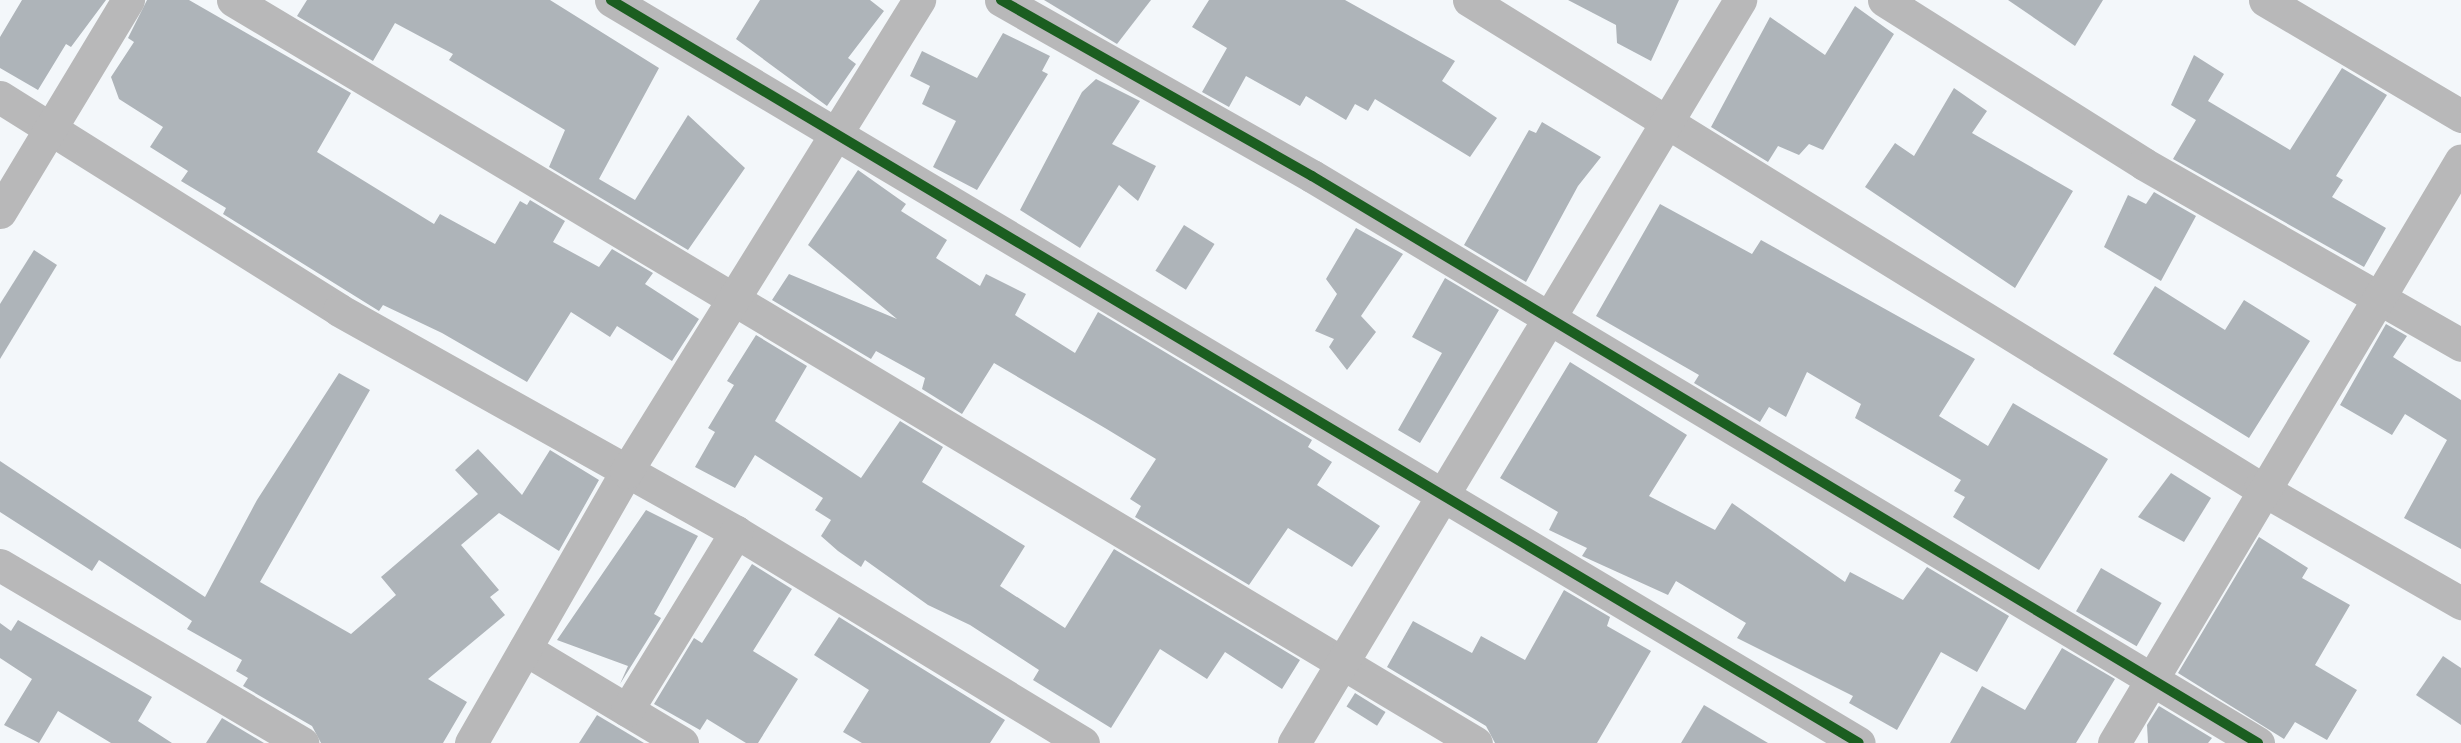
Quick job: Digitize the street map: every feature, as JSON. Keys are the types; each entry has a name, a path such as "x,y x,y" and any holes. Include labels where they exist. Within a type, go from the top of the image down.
{"street":[{"path":"0,212 128,0"},
{"path":"233,0 732,303 1476,743"},
{"path":"611,0 1859,743"},
{"path":"471,743 626,472 919,0"},
{"path":"1001,0 1549,318 2258,743"},
{"path":"1469,0 1669,118 2260,488 2461,603"},
{"path":"1294,743 1447,497 1549,318 1740,0"},
{"path":"1884,0 2144,164 2461,345"},
{"path":"2265,0 2461,116"},
{"path":"0,97 339,310 736,532 1083,743"},
{"path":"2114,743 2153,681 2260,488 2461,160"},
{"path":"627,710 736,532"},
{"path":"0,565 302,743"},
{"path":"525,649 682,743"}],"building":[{"path":"22,0 106,0 71,47 66,44 38,90 0,68 0,37"},
{"path":"147,0 189,0 351,93 317,152 434,224 440,214 495,244 520,201 527,205 530,200 565,221 553,242 599,267 612,249 653,273 645,284 699,319 672,361 617,326 610,337 571,312 527,382 442,333 383,305 379,311 223,214 226,208 181,181 188,171 150,147 163,127 119,99 111,77 134,42 128,38"},
{"path":"307,0 550,0 659,68 599,179 635,200 688,115 745,168 688,250 549,167 565,130 449,60 453,54 395,23 373,61 297,16"},
{"path":"760,0 870,0 884,11 848,58 856,64 827,106 736,39"},
{"path":"1044,0 1151,0 1117,44"},
{"path":"1209,0 1345,0 1455,61 1442,81 1497,118 1470,157 1375,99 1368,111 1355,104 1346,120 1306,96 1300,106 1246,76 1229,107 1202,92 1227,48 1192,27"},
{"path":"1568,0 1679,0 1651,61 1617,43 1616,25"},
{"path":"2008,0 2103,0 2075,46"},
{"path":"1855,6 1894,34 1823,150 1809,144 1799,155 1778,146 1768,162 1711,127 1770,17 1825,55"},
{"path":"1003,33 1050,56 1042,71 1048,74 977,190 933,167 956,121 922,104 930,86 910,76 922,51 977,78"},
{"path":"2194,55 2224,74 2208,101 2290,150 2342,68 2387,95 2336,176 2343,180 2332,197 2386,228 2364,267 2173,159 2196,120 2171,105"},
{"path":"1096,79 1140,101 1112,144 1156,166 1138,201 1119,185 1080,248 1020,210 1082,92"},
{"path":"1954,88 1987,111 1972,133 2073,191 2015,288 1865,187 1895,143 1914,156"},
{"path":"1542,122 1601,157 1578,186 1526,282 1464,245 1529,130 1536,133"},
{"path":"858,170 906,204 901,211 947,240 936,258 980,286 986,274 1026,294 1015,315 1075,353 1098,312 1312,440 1308,447 1332,462 1317,485 1380,526 1352,567 1288,528 1249,585 1135,517 1141,506 1130,499 1156,459 1105,428 994,363 962,414 922,389 925,378 876,351 871,359 772,300 789,274 897,319 808,245"},
{"path":"2154,192 2196,216 2161,281 2104,247 2128,195 2146,204"},
{"path":"1660,204 1752,254 1761,240 1975,359 1939,416 1988,446 2013,403 2108,459 2039,570 1953,517 1965,497 1954,491 1961,480 1855,418 1861,404 1807,372 1786,417 1769,407 1760,422 1694,383 1699,375 1596,316"},
{"path":"1184,225 1215,244 1186,290 1155,271"},
{"path":"1356,228 1403,254 1361,316 1376,332 1347,370 1329,347 1334,339 1315,331 1337,294 1326,279"},
{"path":"34,250 57,265 0,359 0,304"},
{"path":"1445,278 1499,310 1420,443 1398,430 1442,353 1412,337"},
{"path":"2155,286 2225,330 2244,300 2310,341 2249,438 2113,354"},
{"path":"2386,324 2407,336 2393,357 2461,400 2461,549 2404,518 2447,440 2405,414 2392,435 2340,405"},
{"path":"756,335 807,366 775,421 861,478 900,421 943,447 922,482 1025,546 1000,586 1065,628 1114,549 1300,660 1282,689 1225,652 1207,679 1160,649 1111,728 1033,680 1039,670 970,625 928,605 865,560 861,567 838,551 821,536 831,520 815,510 823,498 755,455 735,488 695,467 715,432 708,428 734,385 727,381"},
{"path":"1570,362 1687,435 1649,496 1715,530 1732,503 1845,582 1850,572 1903,600 1927,567 2009,616 1977,672 1941,652 1897,730 1849,703 1853,696 1737,638 1746,623 1676,581 1668,595 1582,556 1587,548 1549,530 1558,512 1500,478"},
{"path":"339,373 370,390 260,582 351,634 396,595 381,577 478,494 455,470 478,449 522,495 550,450 599,480 559,551 499,513 461,545 499,590 490,597 505,615 428,679 467,702 443,743 321,743 312,726 243,686 248,678 236,671 242,660 187,629 192,621 99,560 92,571 0,512 0,461 205,597 257,500"},
{"path":"2171,473 2211,498 2184,542 2138,517"},
{"path":"646,510 698,536 654,614 661,618 620,684 628,666 557,640"},
{"path":"2259,537 2308,568 2302,578 2350,605 2315,665 2357,690 2327,740 2295,722 2284,739 2178,673"},
{"path":"752,564 792,589 753,651 798,679 758,743 746,743 707,719 700,730 654,704 694,638 702,643"},
{"path":"2101,568 2162,603 2137,646 2076,611"},
{"path":"1564,590 1610,617 1607,626 1651,651 1597,743 1495,743 1486,726 1387,667 1413,621 1472,653 1481,636 1525,660"},
{"path":"839,617 1005,720 990,743 862,743 843,732 869,690 814,655"},
{"path":"18,620 152,697 138,721 172,743 111,743 58,711 39,743 4,725 32,679 0,658 0,623 11,631"},
{"path":"2062,648 2115,679 2076,743 1950,743 1982,686 2025,710"},
{"path":"2443,656 2461,668 2461,725 2416,695"},
{"path":"1355,693 1386,712 1377,726 1347,707"},
{"path":"1704,705 1768,743 1681,743"},
{"path":"2159,706 2212,738 2208,743 2148,743 2147,725"},
{"path":"597,715 644,743 579,743"},
{"path":"222,718 264,743 206,743"}],"cycle path":[{"path":"611,0 1859,743"},
{"path":"1001,0 1312,176 2258,743"}]}
